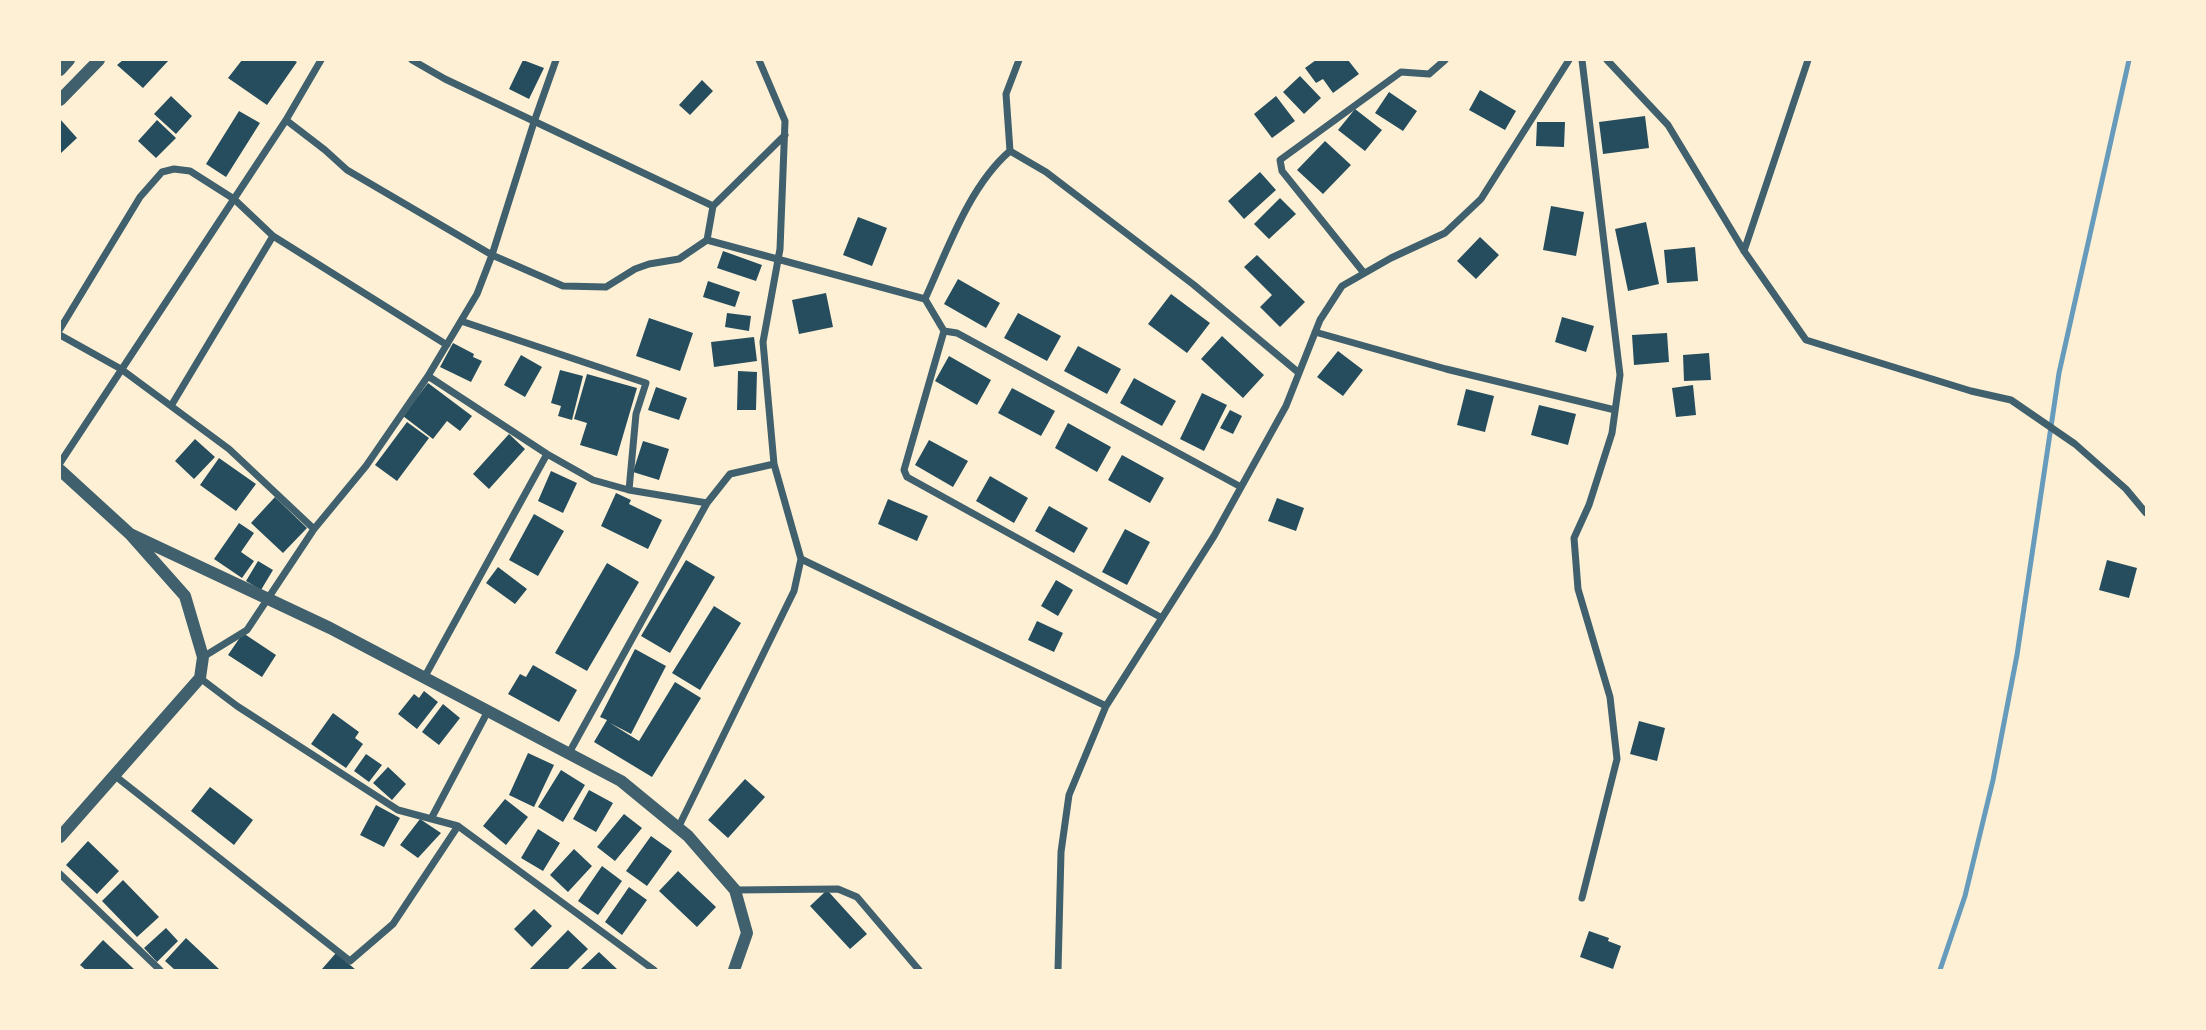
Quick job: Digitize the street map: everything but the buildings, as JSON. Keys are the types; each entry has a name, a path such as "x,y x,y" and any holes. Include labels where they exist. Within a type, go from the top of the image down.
{"street":[{"path":"60,70 69,60"},
{"path":"60,100 100,60"},
{"path":"60,463 286,120 321,60"},
{"path":"412,60 445,79 713,206"},
{"path":"203,657 247,630 314,529 366,466 447,345 477,293 492,255 556,60"},
{"path":"678,828 794,591 801,559 774,464 763,342 778,261 785,121 759,60"},
{"path":"1010,151 1006,94 1018,60"},
{"path":"1364,273 1282,171 1280,160 1401,72 1429,74 1445,60"},
{"path":"1058,971 1061,852 1069,795 1106,706 1214,536 1286,406 1320,320 1342,286 1391,258 1445,233 1481,199 1569,60"},
{"path":"1582,60 1620,375 1612,433 1589,505 1574,538 1578,589 1610,697 1617,759 1582,898"},
{"path":"1606,60 1668,125 1744,251 1806,340 1970,391 2011,400 2075,444 2126,489 2147,513"},
{"path":"1744,251 1808,60"},
{"path":"286,120 347,170 492,255 563,286 606,287 642,267 678,259 707,240 713,206 785,135"},
{"path":"925,299 965,210 998,161 1010,151"},
{"path":"1010,151 1046,172 1194,285 1298,373"},
{"path":"60,329 140,197 162,172 174,169 190,171 234,199 273,236 447,345"},
{"path":"171,406 273,236"},
{"path":"707,240 925,299 944,331 904,470 907,477 1162,618"},
{"path":"461,321 646,383 636,414 629,490"},
{"path":"944,331 957,333 1241,486"},
{"path":"1315,332 1446,369 1615,410"},
{"path":"60,335 121,369 229,449 314,529"},
{"path":"428,376 547,454 593,480 629,490 707,503"},
{"path":"424,678 547,454"},
{"path":"569,753 707,503 730,474 774,464"},
{"path":"60,470 130,534 186,596 203,657 200,678 60,837"},
{"path":"130,534 330,628 621,781 688,836 735,890 747,933 734,971"},
{"path":"801,559 1106,706"},
{"path":"200,678 237,706 398,810 432,817 458,827 654,971"},
{"path":"432,817 488,711"},
{"path":"114,775 351,961 393,924 458,827"},
{"path":"60,874 160,971"},
{"path":"735,890 838,889 857,897 919,971"}],"waterway":[{"path":"1940,970 1965,896 1993,780 2017,655 2059,373 2129,60"}]}
